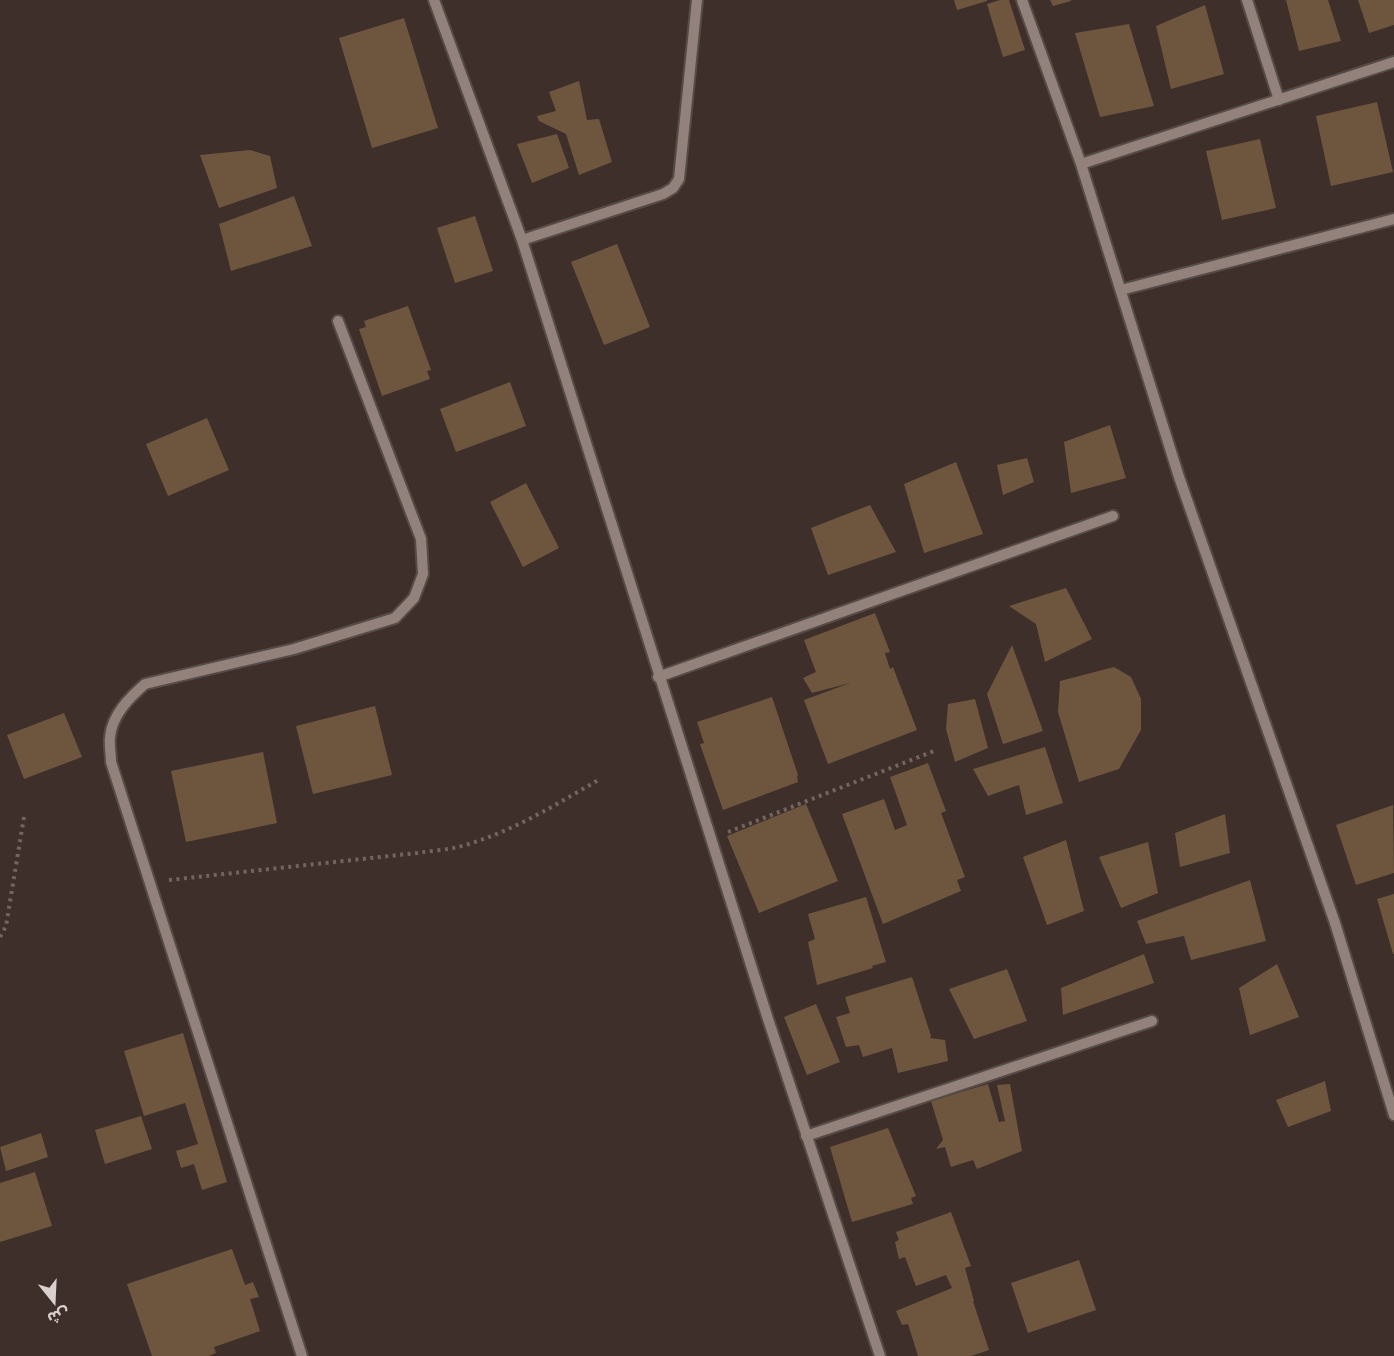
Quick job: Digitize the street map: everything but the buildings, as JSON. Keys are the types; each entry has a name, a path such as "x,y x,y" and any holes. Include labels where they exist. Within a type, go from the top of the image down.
{"street":[{"path":"434,0 522,240 658,676 806,1136 880,1356"},
{"path":"522,240 663,194 673,188 679,179 698,0"},
{"path":"1022,0 1081,164 1179,477 1389,1081 1394,1115"},
{"path":"1247,0 1279,100"},
{"path":"1081,164 1394,62"},
{"path":"1121,290 1394,219"},
{"path":"302,1356 111,762 110,736 119,711 145,684 294,649 395,618 414,598 423,574 421,539 338,321"},
{"path":"658,676 1113,516"},
{"path":"806,1136 1152,1022"}],"path":[{"path":"711,839 934,751"},
{"path":"150,882 405,855 457,847 490,837 538,814 600,779"},
{"path":"0,937 6,926 24,817"}]}
